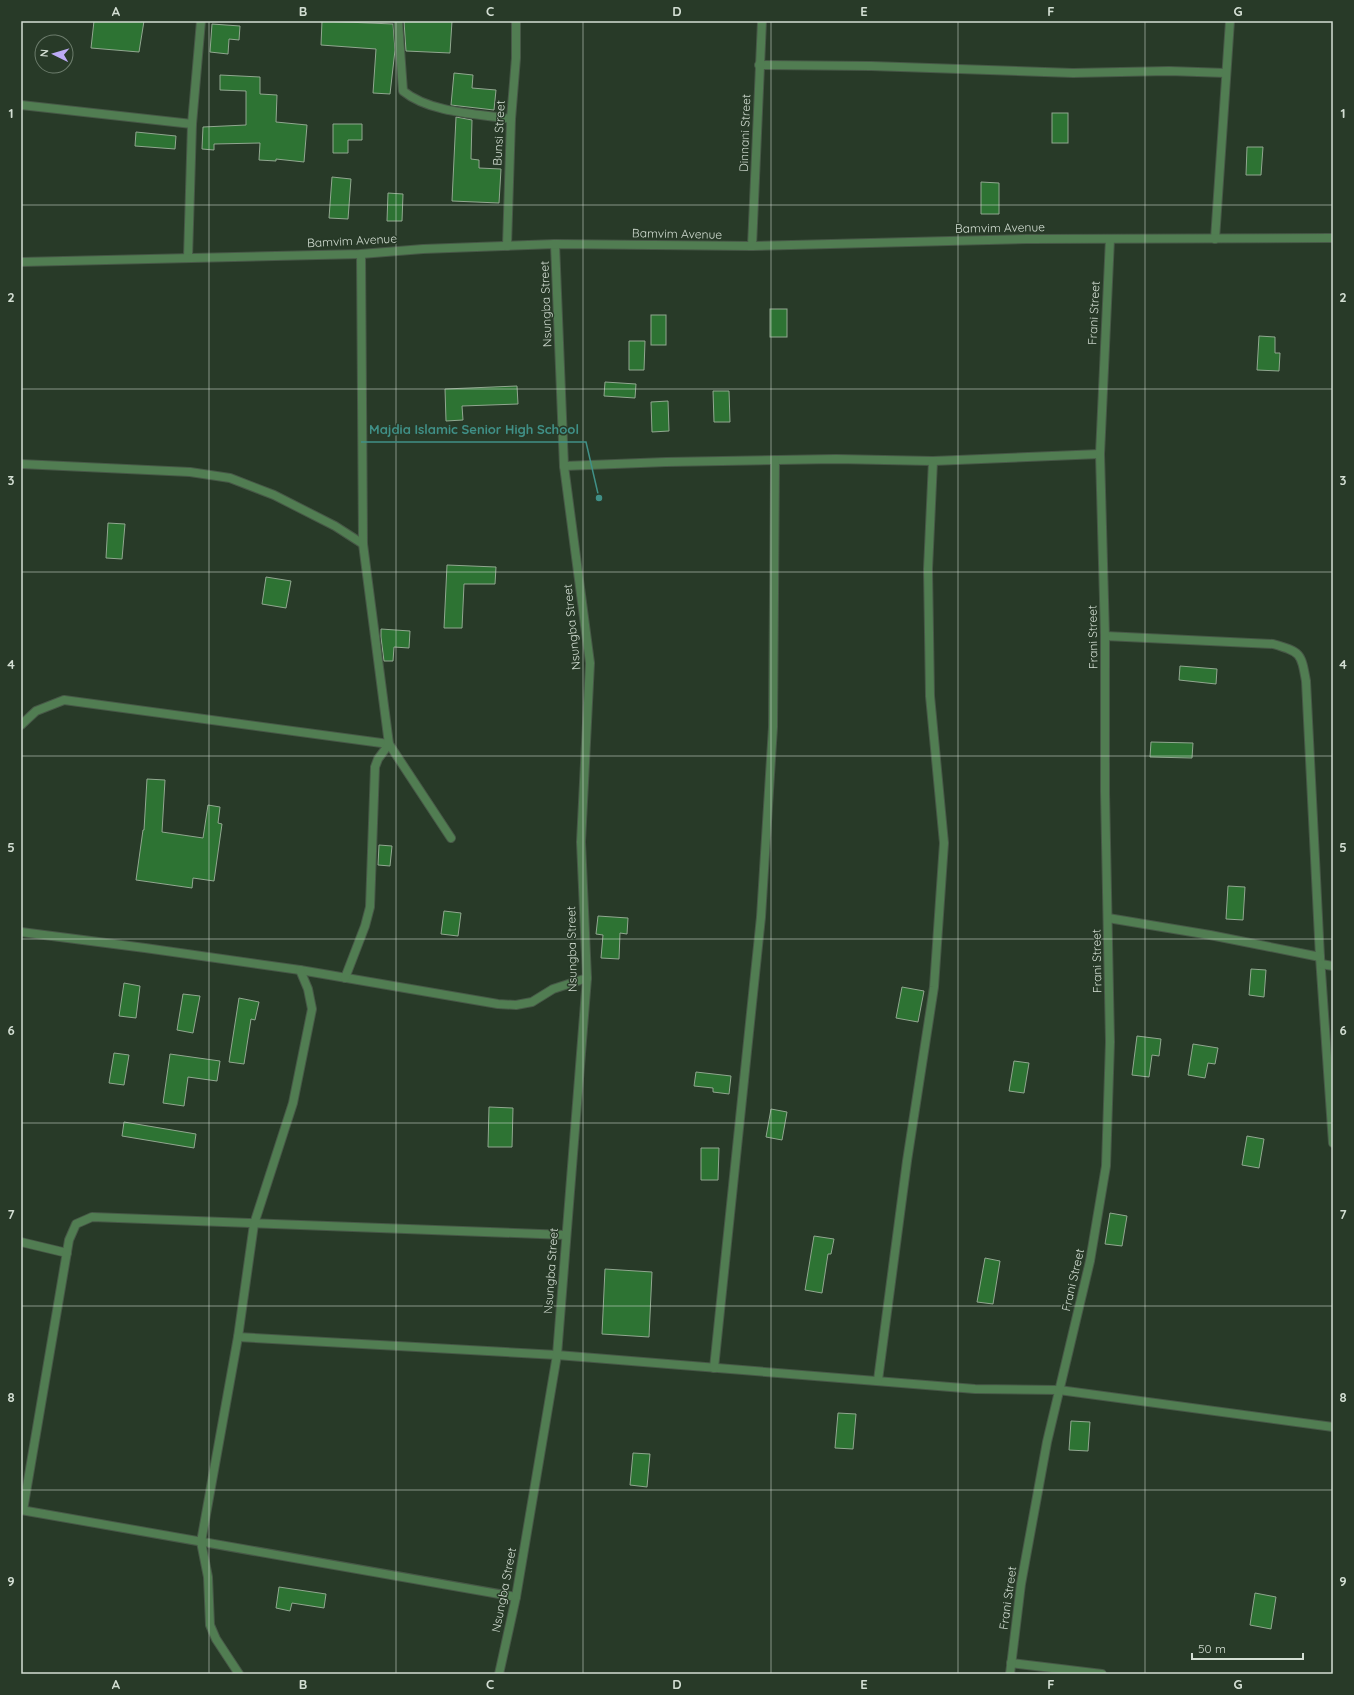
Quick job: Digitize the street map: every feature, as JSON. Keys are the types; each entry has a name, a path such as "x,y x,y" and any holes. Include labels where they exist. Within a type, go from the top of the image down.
{"street":[{"path":"188,258 192,124 201,21"},
{"path":"398,21 403,91 418,101 446,110 511,119"},
{"name":"Bunsi Street","path":"507,246 511,119 516,58 516,21"},
{"name":"Dinnani Street","path":"752,246 762,21"},
{"path":"1215,239 1230,21"},
{"path":"759,65 871,66 1073,73 1169,71 1226,72"},
{"path":"21,105 192,124"},
{"name":"Bamvim Avenue","path":"21,262 361,254 423,249 555,244 752,246 1027,239 1333,238"},
{"name":"Frani Street","path":"1010,1674 1021,1584 1047,1442 1090,1261 1106,1166 1110,1042 1105,792 1105,636 1100,454 1110,239"},
{"name":"Nsungba Street","path":"499,1674 516,1597 557,1355 587,978 581,842 590,663 564,466 555,244"},
{"path":"361,254 363,544 389,744 451,838"},
{"path":"564,466 775,460 933,461 1100,454"},
{"path":"714,1368 761,917 773,727 775,460"},
{"path":"878,1380 907,1161 934,988 944,843 930,696 928,569 933,461"},
{"path":"21,464 190,472 230,478 274,495 335,526 363,544"},
{"path":"1105,636 1273,644 1293,650 1302,660 1306,682 1320,961 1333,1143"},
{"path":"21,726 36,711 64,700 389,744"},
{"path":"345,978 365,926 370,907 375,767 378,759 389,744"},
{"path":"1108,918 1210,936 1320,961 1333,966"},
{"path":"21,932 300,970 498,1004 516,1005 532,1002 553,989 587,978"},
{"path":"239,1674 216,1638 210,1625 208,1577 201,1542 238,1337 254,1224 293,1103 312,1009 308,989 300,970"},
{"path":"516,1597 22,1510 69,1240 76,1224 92,1217 566,1235"},
{"path":"21,1242 67,1253"},
{"path":"238,1337 557,1355 975,1389 1059,1390 1333,1427"},
{"path":"1011,1663 1102,1674"}],"building":[{"path":"94,21 144,21 139,52 91,48"},
{"path":"322,21 393,24 395,50 390,94 373,93 376,49 321,45"},
{"path":"404,21 452,21 450,53 406,51"},
{"path":"212,24 240,26 239,40 229,39 228,54 210,52"},
{"path":"454,73 473,75 472,88 496,90 494,110 451,105"},
{"path":"220,75 260,77 260,94 277,95 276,122 307,125 304,162 276,159 276,161 259,160 260,143 214,144 214,150 202,149 203,127 246,125 246,91 220,90"},
{"path":"1052,113 1068,113 1068,143 1052,143"},
{"path":"456,117 472,120 471,159 479,160 479,168 501,169 499,203 452,201"},
{"path":"333,124 362,124 362,140 348,140 348,153 333,153"},
{"path":"136,132 176,136 175,149 135,146"},
{"path":"1247,147 1263,147 1261,175 1246,175"},
{"path":"332,177 351,179 348,219 329,218"},
{"path":"981,182 999,183 999,214 981,214"},
{"path":"388,193 403,194 402,221 387,221"},
{"path":"770,309 787,309 787,337 770,337"},
{"path":"651,315 666,315 666,345 651,345"},
{"path":"1259,336 1275,337 1275,353 1280,353 1279,371 1257,370"},
{"path":"629,341 645,341 644,370 629,370"},
{"path":"605,382 636,384 635,398 604,396"},
{"path":"517,386 518,404 462,406 463,420 446,421 445,389"},
{"path":"713,391 729,391 730,422 714,422"},
{"path":"668,401 669,431 652,432 651,402"},
{"path":"108,523 125,524 122,559 106,558"},
{"path":"447,565 496,567 495,584 464,584 462,628 444,628"},
{"path":"266,577 291,581 286,608 262,604"},
{"path":"381,629 410,631 409,648 394,647 393,661 384,661"},
{"path":"1180,666 1217,669 1216,684 1179,680"},
{"path":"1151,742 1193,743 1192,758 1150,757"},
{"path":"147,779 165,780 162,832 203,838 208,805 220,807 218,823 222,824 214,881 193,878 192,888 136,880 144,830"},
{"path":"379,845 392,846 390,866 378,865"},
{"path":"1228,886 1245,887 1243,920 1226,919"},
{"path":"444,911 461,913 458,936 441,934"},
{"path":"598,916 628,918 627,934 620,933 619,959 601,958 603,935 596,934"},
{"path":"1251,969 1266,970 1264,997 1249,995"},
{"path":"124,983 140,986 136,1018 119,1016"},
{"path":"902,987 924,991 918,1022 896,1018"},
{"path":"183,994 200,996 193,1033 177,1030"},
{"path":"239,998 259,1002 255,1020 251,1019 244,1064 229,1062"},
{"path":"1137,1036 1161,1039 1159,1056 1152,1055 1149,1077 1132,1075"},
{"path":"1193,1044 1218,1048 1215,1064 1208,1063 1205,1078 1188,1075"},
{"path":"114,1053 129,1055 124,1085 109,1083"},
{"path":"170,1054 220,1061 217,1081 188,1077 184,1106 163,1103"},
{"path":"1014,1061 1029,1063 1024,1093 1009,1091"},
{"path":"696,1072 731,1076 729,1094 713,1092 713,1088 694,1086"},
{"path":"489,1107 513,1108 512,1147 488,1147"},
{"path":"771,1109 787,1112 782,1140 766,1137"},
{"path":"124,1122 196,1134 194,1148 122,1136"},
{"path":"1247,1136 1264,1139 1259,1168 1242,1165"},
{"path":"701,1148 719,1148 718,1180 701,1180"},
{"path":"1110,1213 1127,1216 1122,1246 1105,1244"},
{"path":"814,1236 834,1239 831,1254 828,1254 822,1293 805,1290"},
{"path":"985,1258 1000,1261 993,1304 977,1302"},
{"path":"605,1269 652,1272 649,1337 602,1334"},
{"path":"838,1413 856,1414 853,1449 835,1448"},
{"path":"1071,1421 1090,1422 1088,1451 1069,1450"},
{"path":"633,1453 650,1454 647,1487 630,1485"},
{"path":"279,1587 326,1594 324,1608 292,1603 290,1611 276,1608"},
{"path":"1255,1593 1276,1597 1271,1629 1250,1625"}],"place":[{"name":"Majdia Islamic Senior High School","path":"599,498"}]}
